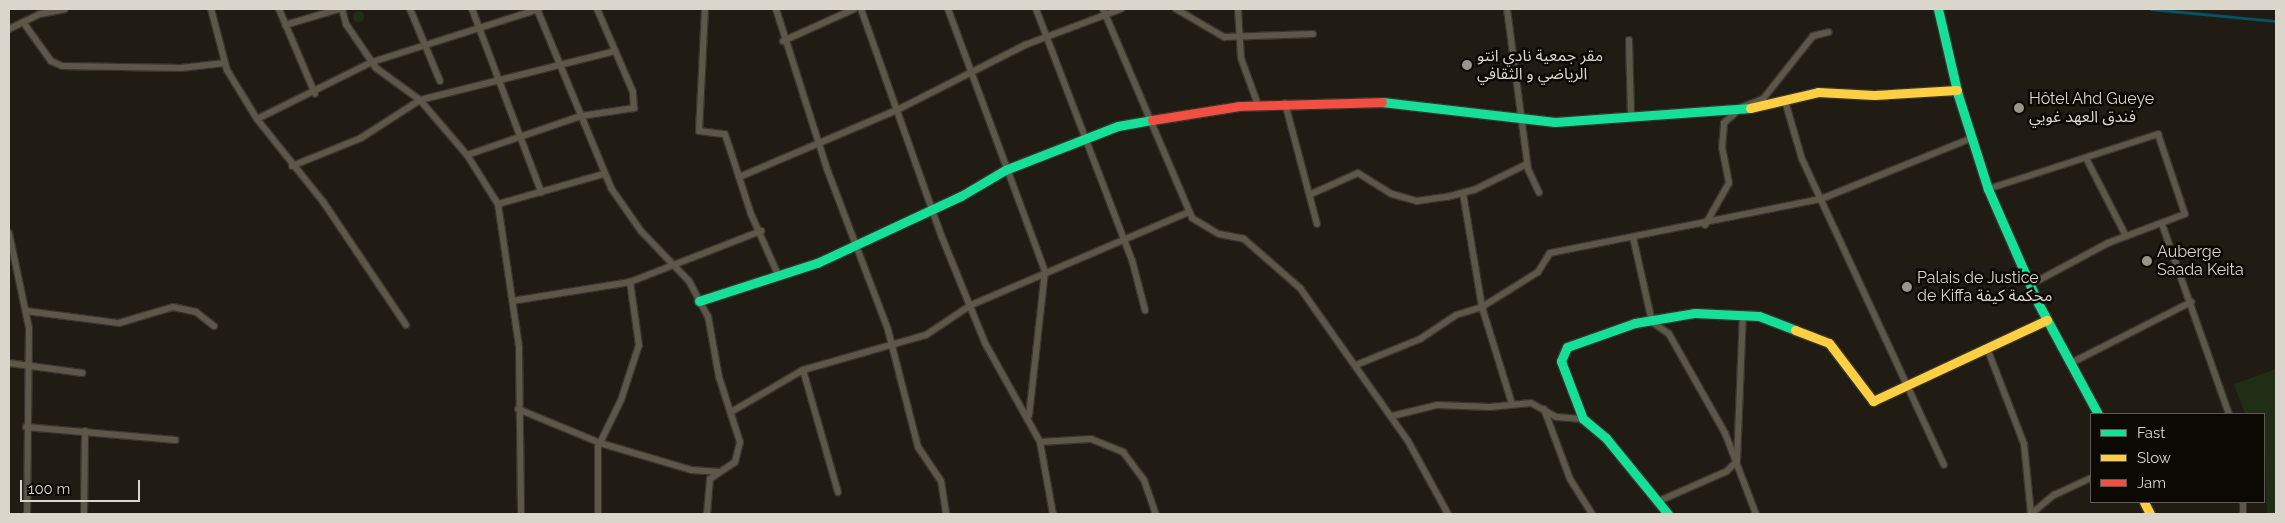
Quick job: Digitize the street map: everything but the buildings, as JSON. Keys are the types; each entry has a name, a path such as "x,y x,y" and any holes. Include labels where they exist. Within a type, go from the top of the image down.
{"street":[{"path":"9,29 23,22 65,9"},
{"path":"210,9 225,63 257,119 292,166 324,203 406,325"},
{"path":"279,9 315,94"},
{"path":"285,25 340,9 346,24 372,62 420,100 467,155 498,204 519,347 518,409 522,514"},
{"path":"410,9 440,81"},
{"path":"472,9 480,27 497,82 523,136 541,192"},
{"path":"257,119 315,94 372,62 538,9 604,174 641,231 674,263 708,316 740,454 735,462 717,472 710,479 707,514"},
{"path":"467,155 581,116 634,108 633,92 597,9"},
{"path":"705,9 699,131 725,134 739,178 779,277"},
{"path":"776,9 783,41 819,146 893,347 909,421 918,447 941,481 946,514"},
{"path":"783,41 854,9"},
{"path":"861,9 932,209 971,305 1009,393 1029,415 1040,442 1053,514"},
{"path":"948,9 1005,170 1045,271 1039,354 1029,415"},
{"path":"1036,9 1122,237 1145,310"},
{"path":"739,178 819,146 897,110 1046,36 1104,11 1121,9"},
{"path":"1176,9 1210,32 1238,37 1313,34"},
{"path":"1238,9 1238,37 1258,105"},
{"path":"1507,9 1524,121 1527,164 1539,193"},
{"path":"1938,9 1957,90 1988,189 2047,320 2097,413"},
{"path":"1104,11 1188,212 1204,227 1244,239 1263,253 1300,288 1392,416 1448,514"},
{"path":"23,22 51,61 62,66 181,68 225,63"},
{"path":"1705,225 1729,182 1722,148 1724,123 1742,106 1763,99 1813,36 1829,32"},
{"path":"1630,40 1632,117"},
{"path":"292,166 361,138 420,100 615,51"},
{"path":"700,301 779,277 856,246 932,209 1005,170 1085,139 1150,120 1258,105 1365,98 1524,121 1632,117 1785,102 1818,92 1874,95 1957,90"},
{"path":"1785,102 1802,159 1944,465"},
{"path":"1285,103 1318,224"},
{"path":"1988,189 2158,134 2185,214 2126,236 2030,285"},
{"path":"1356,365 1420,340 1456,315 1482,306 1538,272 1550,253 1705,225 1822,199 1972,138"},
{"path":"2086,158 2126,236"},
{"path":"1311,194 1358,173 1392,194 1417,201 1463,193 1527,164"},
{"path":"498,204 604,174"},
{"path":"1463,193 1482,306 1512,404"},
{"path":"731,412 802,370 893,347 926,335 971,305 1122,237 1188,212"},
{"path":"2162,224 2229,413"},
{"path":"512,301 630,282 674,263 760,231"},
{"path":"9,233 26,312 28,366 26,514"},
{"path":"1633,237 1652,322 1669,334 1737,461 1756,514"},
{"path":"598,514 600,442 621,400 638,345 630,282"},
{"path":"2071,363 2191,302"},
{"path":"26,312 119,323 173,307 196,312 214,326"},
{"path":"1668,514 1606,438 1583,419 1565,378 1562,361 1567,347 1588,336 1695,313 1743,314 1829,343 1873,401 2047,320"},
{"path":"1659,501 1726,471 1737,461 1743,314"},
{"path":"1987,348 2027,452 2031,514"},
{"path":"9,363 82,373"},
{"path":"802,370 838,492"},
{"path":"1392,416 1437,405 1531,403 1556,417 1583,419"},
{"path":"518,409 600,442 678,467 717,472"},
{"path":"1544,409 1570,479 1592,514"},
{"path":"26,427 175,440"},
{"path":"84,431 84,514"},
{"path":"1040,442 1091,439 1123,452 1140,473 1156,514"},
{"path":"2031,514 2054,495 2090,478"}],"green space":[{"path":"358,10 364,16 358,22 352,16"},
{"path":"2276,369 2276,514 2267,514 2265,413 2245,413 2234,384"}],"waterway":[{"path":"2151,9 2276,21"}],"traffic: fast":[{"path":"1938,9 1958,95 1988,189 2038,303 2097,413"},
{"path":"1382,102 1555,122 1750,108"},
{"path":"699,301 817,263 961,196 1005,170 1118,126 1152,120"},
{"path":"1668,514 1606,438 1583,419 1561,361 1567,347 1635,323 1695,313 1759,316 1795,330"}],"traffic: slow":[{"path":"1750,108 1818,92 1874,95 1957,90"},
{"path":"1795,330 1829,343 1873,401 2047,320"},
{"path":"2144,503 2150,514"}],"traffic: jam":[{"path":"1152,120 1239,106 1382,102"}],"place":[{"name":"مقر جمعية نادي انتو الرياضي و الثقافي","path":"1467,65"},
{"name":"Hôtel Ahd Gueye فندق العهد غويي","path":"2019,108"},
{"name":"Auberge Saada Keita","path":"2147,261"},
{"name":"Palais de Justice de Kiffa محكمة كيفة","path":"1907,287"}]}
